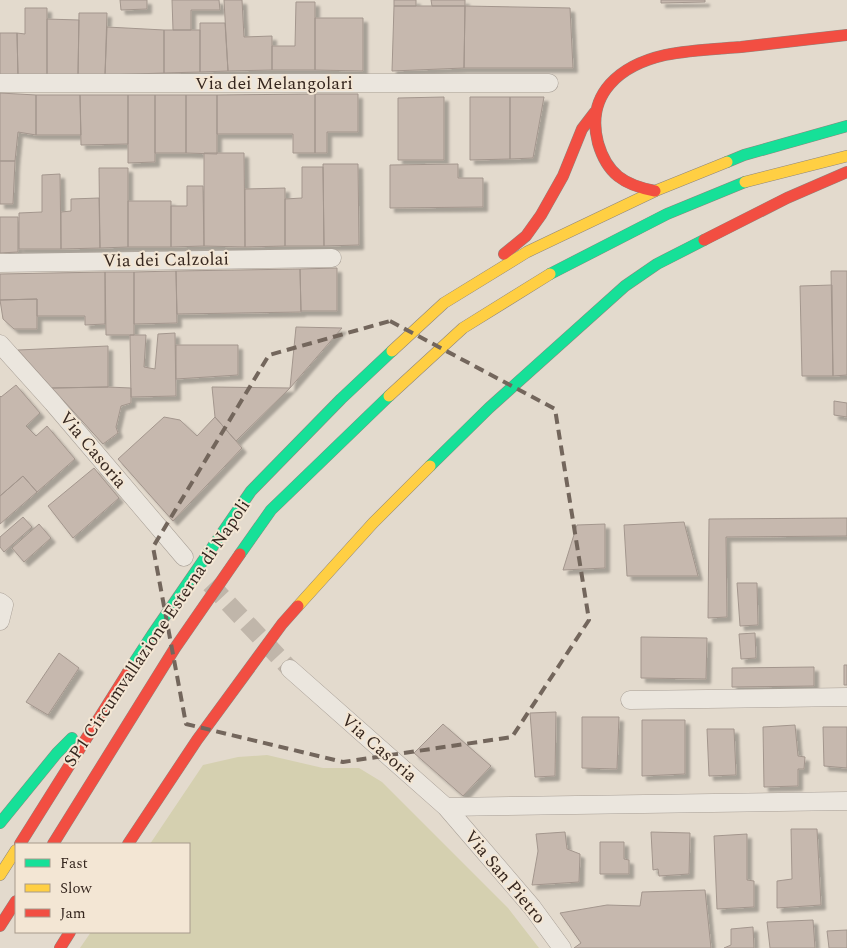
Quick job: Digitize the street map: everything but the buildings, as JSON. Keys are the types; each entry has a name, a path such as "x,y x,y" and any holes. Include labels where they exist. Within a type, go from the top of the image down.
{"highway":[{"path":"656,191 632,186 614,173 604,156 594,129 595,112 600,96 622,73 641,62 666,55 847,35"},
{"path":"476,284 505,254 526,236 541,215 563,176 582,129 595,112"},
{"name":"SP1 Circumvallazione Esterna di Napoli","path":"21,843 152,635 252,491 354,386 444,303 526,252 656,191 744,155 847,126"},
{"name":"SP1 Circumvallazione Esterna di Napoli","path":"54,843 175,648 271,510 358,424 463,328 542,278 667,214 748,181 847,156"},
{"path":"129,843 197,740 282,624 373,523 489,408 625,286 657,264 787,198 847,172"},
{"path":"0,823 57,753 112,698"},
{"path":"0,875 15,852"},
{"path":"0,926 15,903"},
{"path":"60,948 69,933"}],"street":[{"name":"Via dei Melangolari","path":"0,84 549,83"},
{"name":"Via dei Calzolai","path":"0,263 332,258"},
{"name":"Via Casoria","path":"0,344 59,410 184,557"},
{"path":"0,602 4,605 0,621"},
{"name":"Via Casoria","path":"290,669 446,806"},
{"path":"630,700 847,697"},
{"path":"446,806 847,801"},
{"name":"Via San Pietro","path":"446,806 532,907 562,948"}],"highlighted area":[{"path":"390,321 555,409 589,620 512,737 343,762 186,724 153,547 269,355"}],"shaded area":[{"path":"267,755 323,768 359,768 382,782 508,908 539,948 80,948 90,933 190,933 190,843 151,843 203,765 238,757"}],"tunnel":[{"path":"210,584 290,669"}],"traffic: fast":[{"path":"727,162 744,155 847,126"},
{"path":"550,274 667,214 745,182"},
{"path":"430,466 489,408 625,286 657,264 704,240"},
{"path":"128,672 251,491 341,399 392,351"},
{"path":"240,554 271,510 389,396"},
{"path":"0,823 57,753 72,738"}],"traffic: slow":[{"path":"745,182 847,156"},
{"path":"392,351 444,303 527,252 655,191 727,162"},
{"path":"389,396 463,328 550,274"},
{"path":"298,606 373,523 430,466"},
{"path":"0,875 15,852"}],"traffic: jam":[{"path":"655,191 634,185 618,176 606,163 598,143 595,125 597,110 602,96 610,84 621,74 649,60 674,53 847,35"},
{"path":"504,254 526,236 541,215 563,176 582,129 595,112"},
{"path":"704,240 787,198 847,172"},
{"path":"54,843 175,648 240,554"},
{"path":"129,843 197,740 282,624 298,606"},
{"path":"21,843 128,672"},
{"path":"0,926 15,903"},
{"path":"60,948 69,933"}]}
